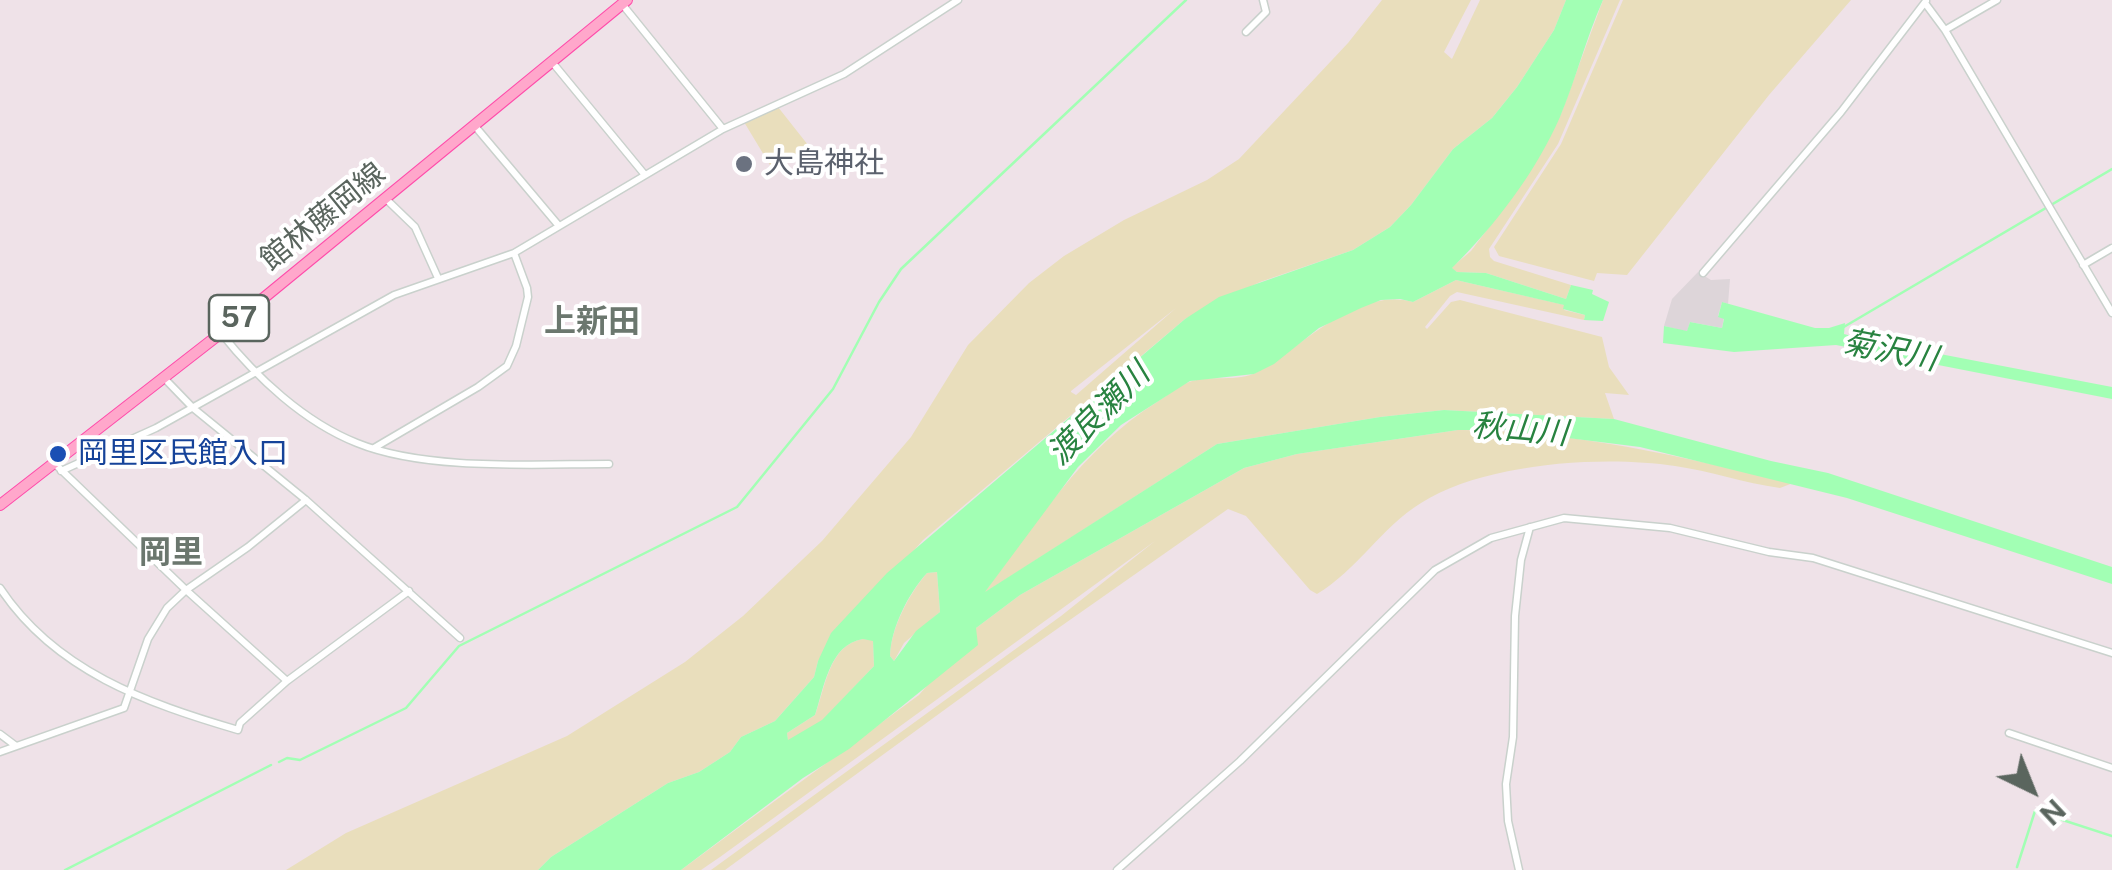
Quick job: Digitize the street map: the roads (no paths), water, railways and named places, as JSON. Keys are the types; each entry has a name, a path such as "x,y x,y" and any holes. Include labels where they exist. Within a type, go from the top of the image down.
{"main road":[{"name":"館林藤岡線","path":"0,505 57,467 625,2"}],"street":[{"path":"287,681 57,467 192,408 394,295 514,253 723,129 844,74 958,0"},
{"path":"1246,32 1266,12 1263,0"},
{"path":"1946,30 1997,0"},
{"path":"1703,273 1841,112 1926,1 2112,313"},
{"path":"625,2 723,129"},
{"path":"552,62 645,175"},
{"path":"474,125 558,226"},
{"path":"386,198 415,227 438,278"},
{"path":"2084,264 2112,248"},
{"path":"372,449 507,366 528,297 514,253"},
{"path":"221,333 252,372 334,432 372,449 459,463 609,464"},
{"path":"164,378 192,408 306,500 460,638"},
{"path":"0,752 124,708 153,628 186,590 306,500"},
{"path":"1117,870 1240,761 1434,570 1491,538 1564,518 1670,528 1768,552 1798,554 2112,653"},
{"path":"1518,870 1506,784 1513,737 1515,616 1523,549 1530,526"},
{"path":"0,588 59,653 130,695 238,730 287,681 409,591"},
{"path":"2009,733 2112,768"},
{"path":"0,734 16,746"}],"water":[{"path":"1566,0 1603,0 1560,117 1539,158 1498,217 1452,268 1457,272 1486,273 1566,299 1571,285 1593,290 1592,294 1609,302 1603,321 1584,320 1585,315 1563,309 1564,305 1456,280 1413,302 1381,300 1361,308 1319,328 1274,364 1254,374 1190,381 1121,425 1078,467 985,592 1217,444 1444,410 1614,419 1828,473 2112,567 2112,584 1847,498 1640,447 1504,430 1458,430 1297,454 1244,468 1020,595 976,628 978,645 849,749 803,778 681,870 538,870 551,857 668,783 699,772 730,752 741,737 775,721 814,677 831,633 887,573 1185,319 1219,297 1353,250 1390,227 1453,149 1492,118 1554,30","holes":["937,572 940,612 916,631 894,661 890,656 891,645 902,612 927,573","863,639 873,641 874,666 822,720 788,740 787,733 815,715 835,658 842,649"]},
{"name":"菊沢川","path":"1722,302 1815,328 1845,323 1844,334 1867,340 2112,387 2112,399 1836,345 1734,352 1663,343 1664,326 1687,331 1690,322 1722,328 1724,319 1718,317"}],"waterway":[{"path":"279,762 287,758 300,760 406,708 459,646 737,507 833,389 901,269 1186,0"},
{"name":"菊沢川","path":"1842,328 2112,169"},
{"path":"65,870 271,765"},
{"path":"2017,867 2035,811 2112,836"}],"place":[{"name":"大島神社","path":"744,164"},
{"name":"岡里区民館入口","path":"58,454"}],"district":[{"name":"上新田","path":"592,322"},
{"name":"岡里","path":"171,553"}],"water label":[{"name":"渡良瀬川","path":"1099,414"},
{"name":"秋山川","path":"1520,430"}]}
